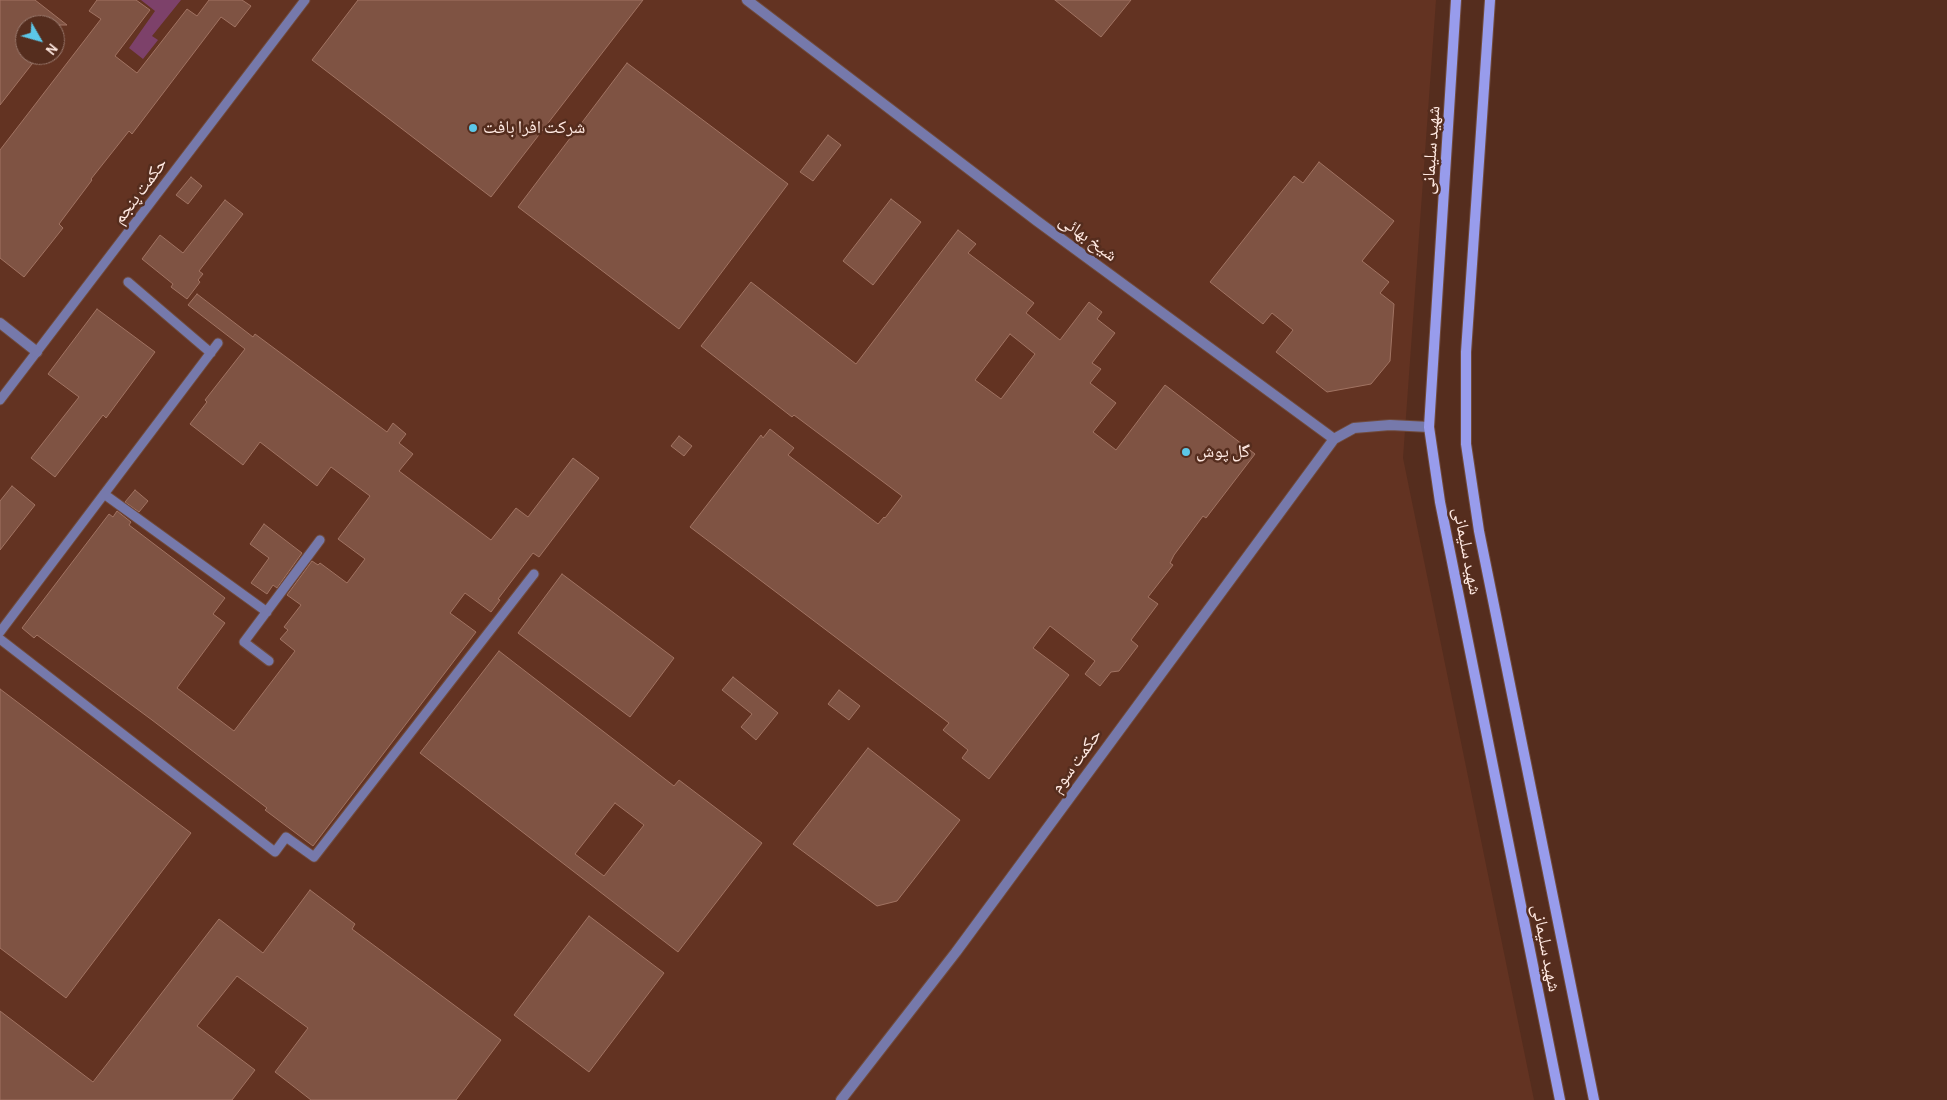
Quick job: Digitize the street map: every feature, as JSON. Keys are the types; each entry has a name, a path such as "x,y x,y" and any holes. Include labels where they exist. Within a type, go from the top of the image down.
{"main road":[{"name":"شهید سلیمانی","path":"1456,0 1429,426 1442,512 1560,1100"},
{"name":"شهید سلیمانی","path":"1490,0 1466,352 1466,444 1479,531 1594,1100"}],"street":[{"name":"شیخ بهائی","path":"747,0 1045,226 1334,439"},
{"path":"0,323 37,352"},
{"path":"1334,439 1354,428 1390,425 1429,426"},
{"name":"حکمت سوم","path":"841,1100 962,944 1334,439"}],"lane":[{"name":"حکمت پنجم","path":"0,400 304,0"},
{"path":"128,282 211,353"},
{"path":"0,632 218,343"},
{"path":"104,494 267,612"},
{"path":"269,661 244,642 320,540"},
{"path":"0,639 275,852 286,837 314,857 534,574"}],"shaded area":[{"path":"0,0 1436,0 1403,458 1534,1100 0,1100"},
{"path":"141,0 181,0 152,36 158,40 143,59 129,48 155,11"}],"building":[{"path":"0,0 35,0 54,15 15,15 15,65 31,65 0,105"},
{"path":"97,0 136,0 150,10 115,56 137,73 187,9 197,16 209,0 242,0 251,6 235,27 221,17 132,134 129,131 91,179 59,224 63,228 24,277 0,258 0,150 101,19 89,11"},
{"name":"شرکت افرا بافت","path":"358,0 643,0 491,197 312,60"},
{"path":"1055,0 1131,0 1101,37"},
{"path":"627,63 788,184 679,329 518,207"},
{"path":"828,135 841,145 813,181 800,172"},
{"path":"1319,162 1394,221 1362,261 1389,282 1380,293 1394,304 1390,361 1371,384 1327,392 1276,352 1293,330 1272,313 1263,324 1210,282 1294,176 1303,183"},
{"path":"191,177 202,186 188,204 176,195"},
{"path":"891,199 921,222 873,285 843,261"},
{"path":"225,200 243,214 199,271 203,274 198,280 200,282 187,299 171,287 173,284 142,259 160,235 183,253"},
{"path":"958,230 976,244 968,253 1034,303 1026,313 1060,340 1089,302 1102,312 1097,319 1115,333 1092,363 1101,369 1090,383 1116,403 1093,432 1116,450 1165,385 1255,454 1206,518 1203,516 1174,555 1170,563 1173,565 1148,597 1158,604 1131,640 1138,646 1119,671 1111,672 1100,686 1085,674 1095,661 1050,626 1033,648 1069,675 989,779 962,758 968,750 943,730 949,723 690,527 761,435 763,438 770,429 794,448 788,455 878,524 902,496 794,415 792,417 701,346 751,282 856,364","holes":["1010,334 1035,354 1001,399 975,380"]},
{"path":"197,294 253,337 255,334 387,432 393,423 406,434 399,443 413,454 399,471 491,540 516,508 528,517 573,458 599,478 539,557 533,553 498,599 500,600 491,612 465,593 450,613 476,632 313,846 265,810 267,808 152,720 37,635 34,638 22,628 109,514 113,517 117,511 131,522 129,525 225,598 213,614 225,623 177,688 234,731 295,651 280,639 288,630 284,627 301,605 287,595 312,561 318,565 320,563 347,583 365,559 338,539 370,496 331,467 317,486 260,442 243,465 190,424 207,402 205,400 245,349 188,305"},
{"path":"97,309 155,352 106,418 103,415 55,477 31,458 79,397 48,374"},
{"path":"679,436 692,446 684,456 671,446"},
{"path":"12,486 35,505 0,550 0,501"},
{"path":"135,490 148,501 139,512 125,502"},
{"path":"264,524 302,553 277,588 273,585 267,594 251,583 269,558 250,544"},
{"path":"562,574 674,658 630,717 518,633"},
{"path":"499,651 674,786 679,780 762,843 678,952 420,753","holes":["615,803 644,825 604,876 575,854"]},
{"path":"733,677 778,713 756,740 741,727 752,714 722,690"},
{"path":"0,689 191,833 66,998 0,948"},
{"path":"839,690 860,706 849,720 828,704"},
{"path":"868,748 960,820 897,901 877,906 793,844"},
{"path":"310,890 355,924 352,929 501,1040 456,1100 311,1100 275,1072 308,1028 237,976 197,1026 255,1070 232,1100 0,1100 0,1011 93,1082 219,919 263,953"},
{"path":"589,916 664,973 589,1072 514,1015"}],"place":[{"name":"شرکت افرا بافت","path":"473,128"},
{"name":"گل پوش","path":"1186,452"}]}
